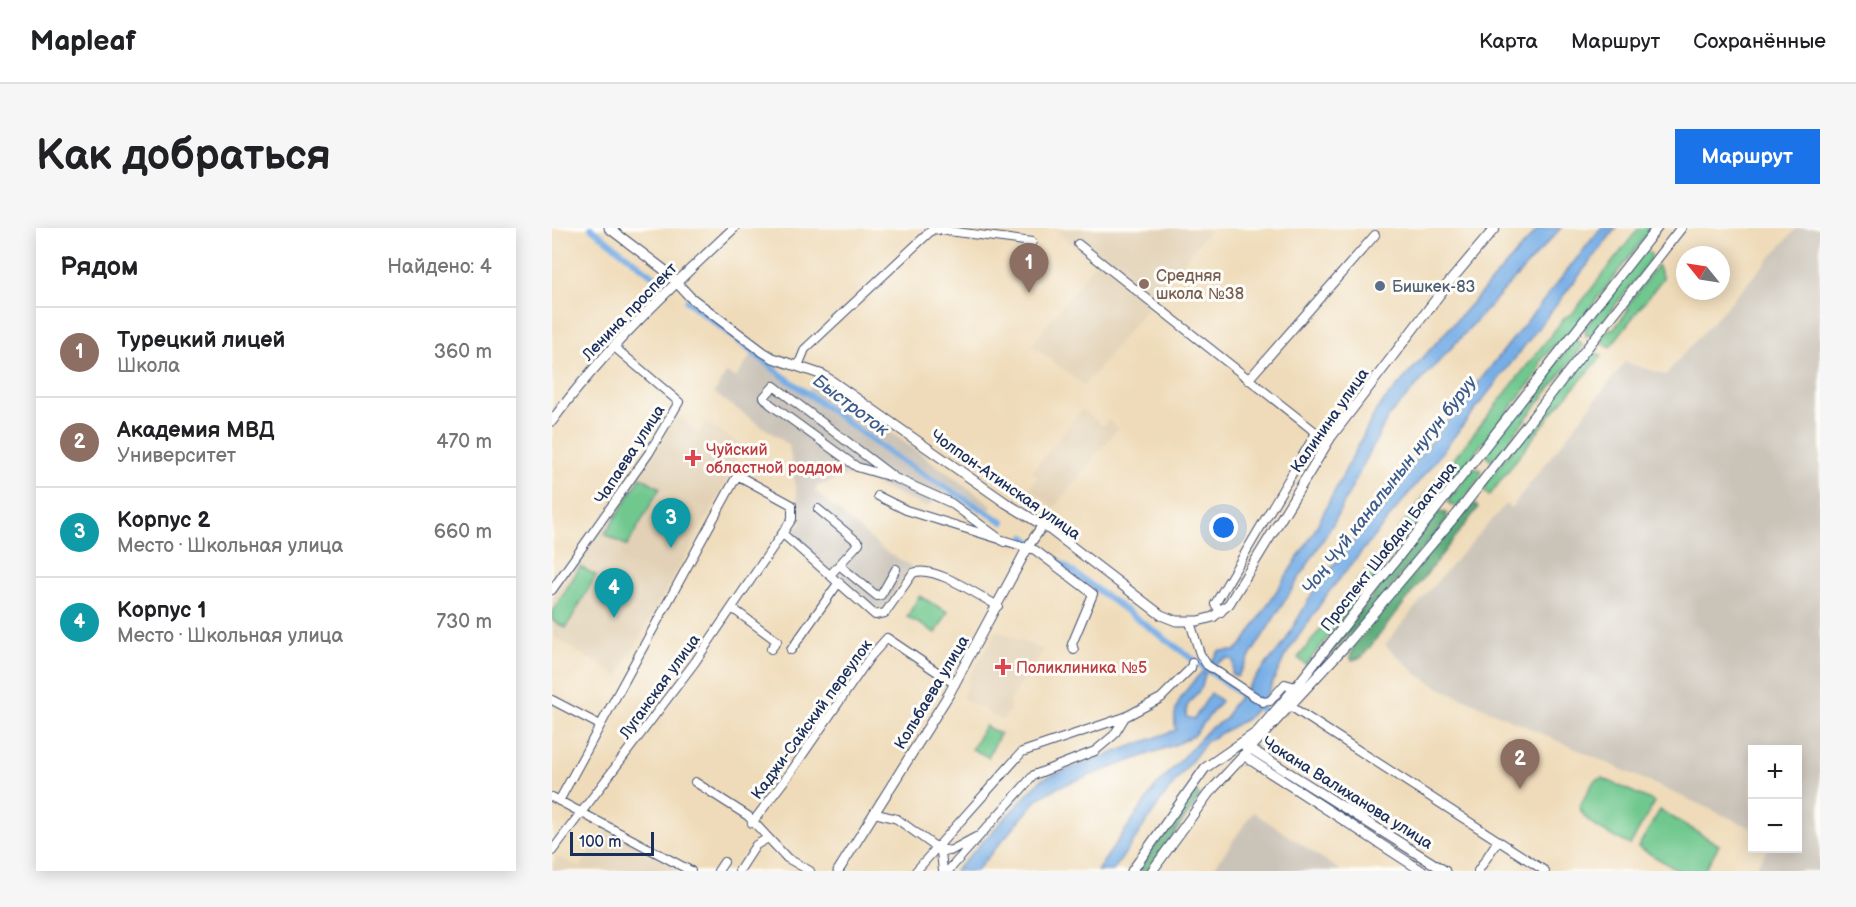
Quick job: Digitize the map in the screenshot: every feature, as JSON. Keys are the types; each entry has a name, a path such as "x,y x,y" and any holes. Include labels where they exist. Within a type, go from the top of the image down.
{"main road":[{"name":"Ленина проспект","path":"552,421 613,346 734,228"},
{"name":"Калинина улица","path":"1221,612 1235,596 1328,442 1446,286 1495,228"},
{"name":"Проспект Шабдан Баатыра","path":"1132,871 1193,784 1212,762 1239,747 1264,725 1296,687 1658,228"},
{"name":"Проспект Шабдан Баатыра","path":"1152,871 1208,794 1244,758 1348,643 1456,514 1681,228"},
{"path":"616,230 677,282"},
{"path":"1646,242 1658,256"},
{"name":"Чолпон-Атинская улица","path":"677,282 690,297 763,352 823,375 1043,525 1154,611 1170,619 1190,622"},
{"path":"1576,333 1590,344"},
{"path":"1475,459 1490,471"},
{"path":"1441,502 1456,514"},
{"name":"Кольбаева улица","path":"838,871 955,684 1028,546 1043,525"},
{"path":"1190,622 1206,620 1221,612"},
{"path":"1264,735 1266,751 1276,765"},
{"name":"Чокана Валиханова улица","path":"1239,747 1251,749 1445,871"},
{"name":"Чокана Валиханова улица","path":"1239,747 1244,758 1422,871"},
{"path":"1226,753 1233,758 1230,771 1246,768 1270,774"},
{"path":"1193,784 1208,794"}],"street":[{"path":"798,366 805,349 933,228 1032,242"},
{"path":"1248,380 1375,235"},
{"path":"1078,244 1328,442"},
{"name":"Чапаева улица","path":"552,590 649,453 679,402 613,346"},
{"path":"895,478 774,386 764,397 857,466 895,478 951,503 1004,542"},
{"path":"1221,612 1215,604 1316,433"},
{"name":"Луганская улица","path":"552,851 583,813 732,608 792,519 792,504 738,473 600,725"},
{"path":"878,496 906,510 1004,542 1028,546 1093,594 1072,644 1074,650"},
{"path":"818,509 859,543 831,574"},
{"path":"783,534 880,616 885,613 913,573 918,571 947,578 998,606"},
{"path":"839,565 877,597 881,595 896,569"},
{"path":"791,650 839,582"},
{"path":"732,608 777,641 771,649"},
{"path":"1190,622 1200,654 1207,665 1263,702 1270,701 1284,684 1296,687"},
{"name":"Каджи-Сайский переулок","path":"752,823 790,773 870,657 887,638 955,684"},
{"path":"916,871 1022,752 1125,717 1161,698 1185,675 1192,663"},
{"path":"552,700 600,725 555,799 691,871"},
{"path":"1290,706 1545,871"},
{"path":"948,871 1034,775 1095,751 1114,735 1125,717"},
{"name":"Каджи-Сайский переулок","path":"695,782 748,816 752,823 787,858 810,871"},
{"path":"874,813 897,819 937,848 941,852 943,871"},
{"path":"937,848 950,851 981,835"},
{"path":"739,871 756,845 768,838"},
{"path":"1478,871 1497,842"},
{"path":"718,871 724,862"}],"shaded area":[{"path":"1052,228 1211,228 1084,386 1032,345 1095,263"},
{"path":"1797,228 1820,228 1820,871 1753,871 1765,853 1802,853 1802,745 1748,745 1748,826 1440,688 1418,675 1385,645 1426,594 1506,504 1511,508 1625,362 1665,375"},
{"name":"Быстроток","path":"751,355 879,448 946,491 927,507 857,476 849,475 816,487 815,491 885,551 911,566 885,607 877,609 791,535 802,523 795,509 798,502 789,445 714,393 726,373 736,378"},
{"path":"817,380 992,505 990,511 900,458 808,391"},
{"path":"1082,409 1103,426 1108,420 1118,428 1054,508 1029,488 1038,477 1032,472"},
{"path":"678,413 698,435 705,422 744,446 710,512 618,676 552,636 552,600"},
{"name":"Поликлиника №5","path":"997,631 1044,650 1009,701 1010,710 1003,721 963,698 968,679"},
{"path":"1253,812 1341,871 1212,871"},
{"path":"607,829 685,871 552,871 552,865 558,857 580,867"}],"green space":[{"path":"1639,228 1652,228 1569,335 1557,345 1555,344 1539,363 1541,365 1536,376 1306,665 1298,658 1565,317 1572,314"},
{"path":"1647,251 1651,254 1651,259 1593,334 1586,336 1585,328 1642,253"},
{"path":"1657,265 1663,278 1610,347 1604,344 1600,337 1611,328 1614,329"},
{"path":"1575,340 1583,346 1495,458 1490,460 1487,457 1487,451"},
{"path":"1591,350 1602,356 1551,414 1489,496 1485,492 1487,481"},
{"path":"1474,468 1481,470 1481,476 1458,506 1451,505 1448,501"},
{"path":"641,477 660,488 627,546 605,534"},
{"path":"1476,504 1478,508 1362,657 1352,660 1350,657 1353,647 1468,506"},
{"path":"1439,512 1446,513 1447,520 1367,616 1306,680"},
{"path":"580,567 596,575 566,628 552,620 552,613"},
{"path":"919,596 948,612 936,633 907,617"},
{"path":"985,726 1000,734 988,757 972,749"},
{"path":"1602,778 1655,802 1630,845 1593,825 1579,807 1594,781"},
{"path":"1197,791 1200,797 1148,871 1137,871 1193,792"},
{"path":"1660,810 1719,845 1704,871 1679,871 1638,847"}],"water":[{"path":"1539,228 1561,228 1388,417 1333,524 1237,677 1232,674 1234,662 1229,658 1222,660 1205,674 1202,687 1187,706 1186,717 1194,719 1211,693 1221,701 1194,735 1179,743 1056,788 1038,799 976,871 955,871 1042,779 1176,730 1177,707 1188,687 1219,651 1235,651 1244,642 1311,537 1377,409"},
{"path":"1601,228 1616,228 1432,465 1328,593 1285,656 1266,697 1248,718 1207,741 1165,795 1113,871 1097,871 1154,789 1210,728 1226,719 1231,707 1284,643 1316,587"}],"waterway":[{"name":"Быстроток","path":"591,228 665,285"},
{"name":"Быстроток","path":"687,301 779,373 895,457 1003,522"},
{"name":"Быстроток","path":"1025,537 1264,711"}],"place":[{"name":"Средняя школа №38","path":"1144,284"},
{"name":"Бишкек-83","path":"1380,286"},
{"name":"Турецкий лицей","path":"1029,293"},
{"name":"Чуйский областной роддом","path":"693,458"},
{"name":"Корпус 2","path":"671,548"},
{"name":"Корпус 1","path":"614,618"},
{"name":"Поликлиника №5","path":"1003,667"},
{"name":"Академия МВД","path":"1520,789"}],"water label":[{"name":"Чоң Чүй каналынын нугун буруу","path":"1389,485"}]}
